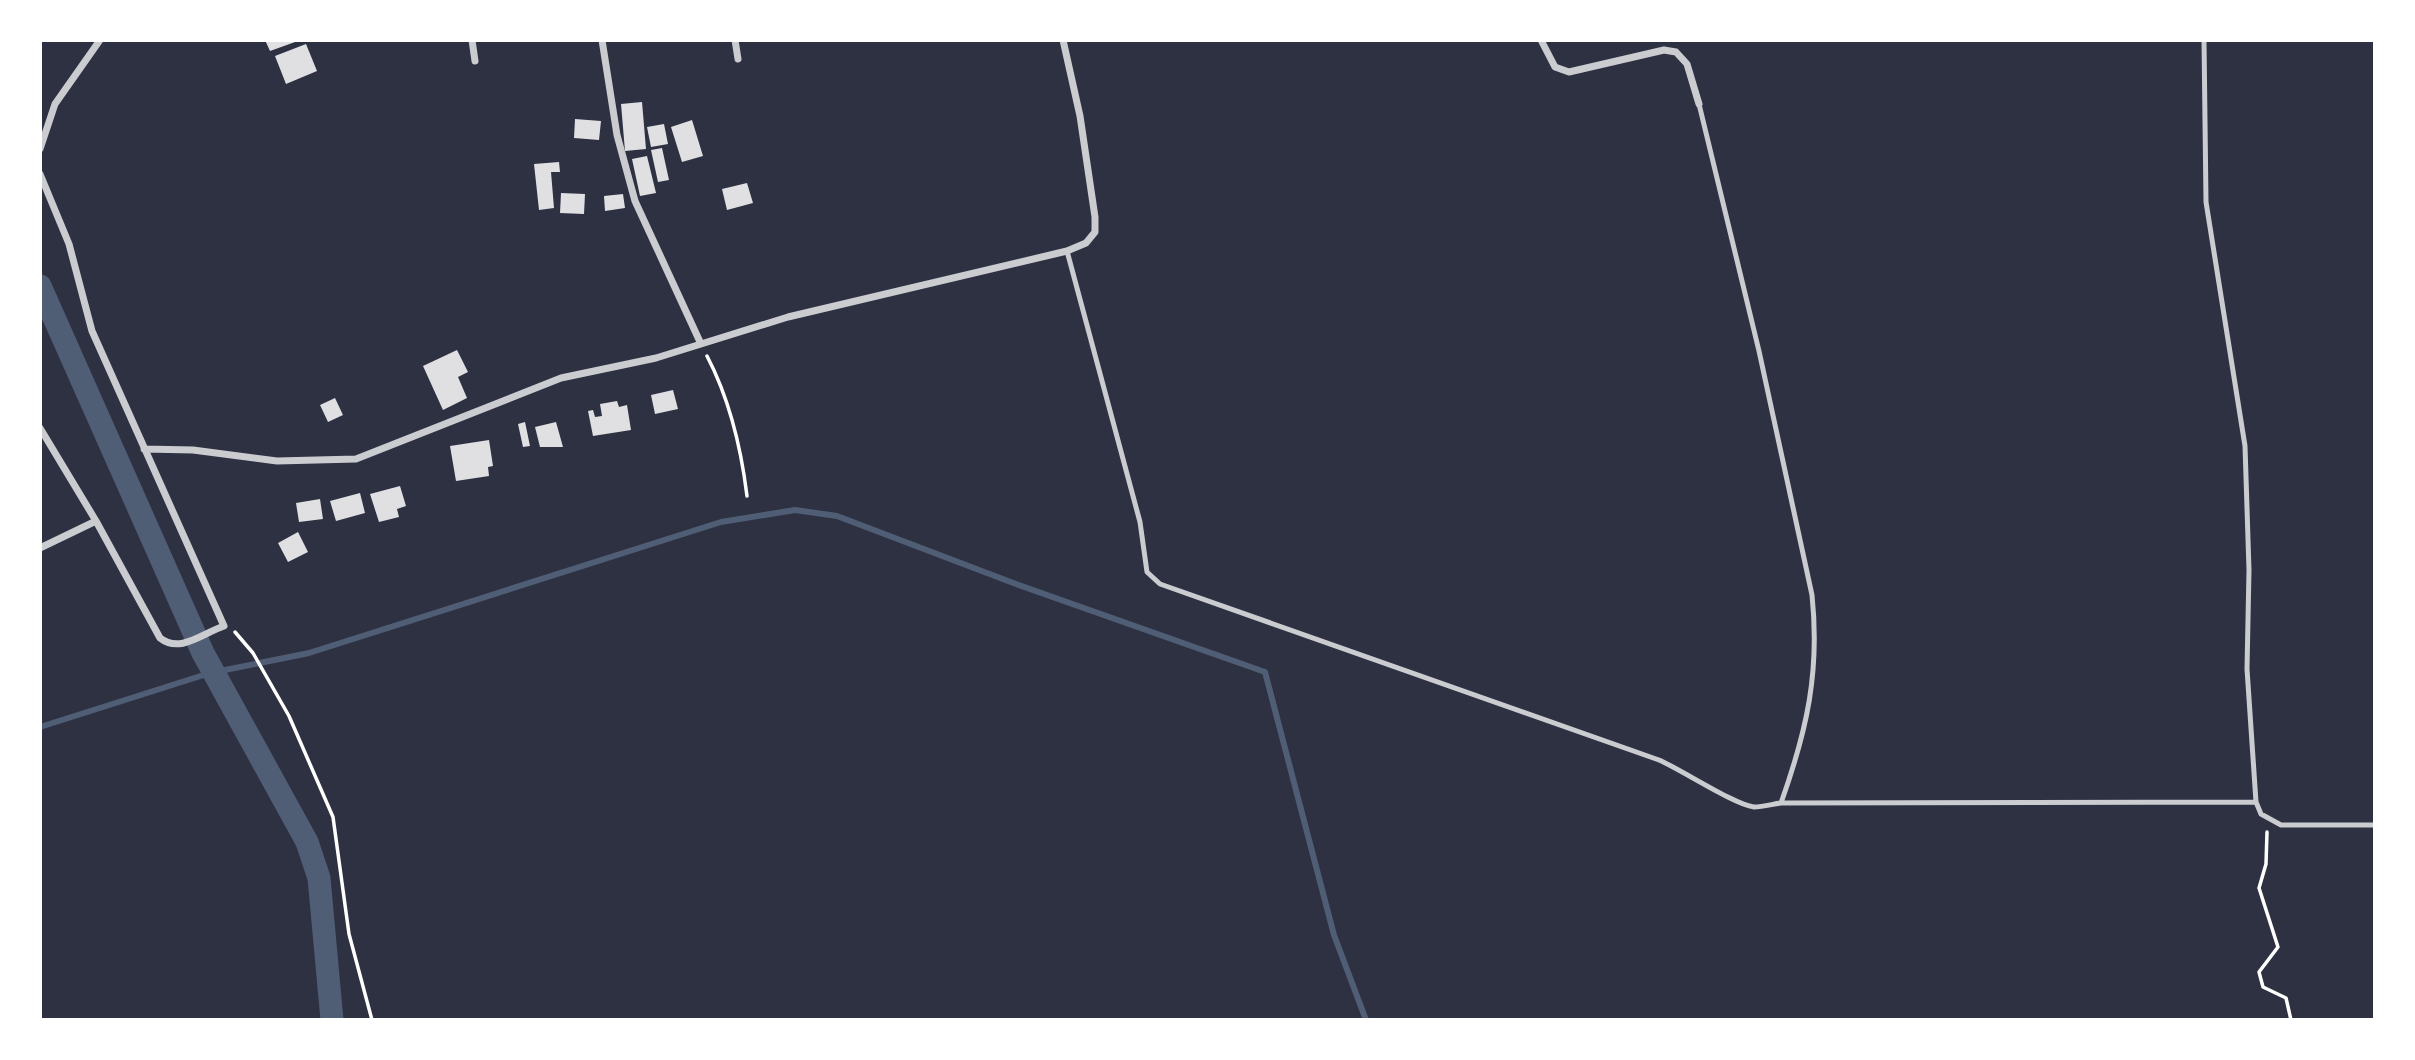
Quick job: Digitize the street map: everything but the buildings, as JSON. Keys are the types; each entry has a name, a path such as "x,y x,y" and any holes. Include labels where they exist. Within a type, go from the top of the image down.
{"street":[{"path":"40,149 55,104 100,40"},
{"path":"472,40 475,61"},
{"path":"602,40 617,135 635,201 701,344"},
{"path":"735,40 738,59"},
{"path":"144,449 193,450 277,461 356,458 561,379 701,344 788,317 978,275 1067,251 1086,243 1095,232 1095,217 1080,116 1063,40"},
{"path":"1541,40 1556,67 1569,72 1664,50 1676,52 1687,64 1699,104"},
{"path":"40,174 63,226 92,331 225,626 189,642 168,644 160,638 96,521 40,428"},
{"path":"40,548 96,521"}],"lane":[{"path":"2204,40 2206,202 2245,446 2248,681 2256,802 2266,820 2281,825 2375,825"},
{"path":"1699,104 1759,351 1812,595 1816,631 1814,687 1798,755 1782,803"},
{"path":"1067,251 1140,522 1147,572 1152,580 1659,761 1690,774 1739,803 1754,807 1782,803 2256,802"}],"path":[{"path":"701,344 729,406 743,459 747,496"},
{"path":"225,626 244,640 270,681 333,817 349,934 372,1020"},
{"path":"2266,820 2266,864 2259,888 2278,947 2259,972 2263,987 2286,998 2291,1020"}],"waterway":[{"path":"40,286 203,653 307,842 319,878 332,1020"},
{"path":"40,727 210,673 309,653 721,522 795,510 837,516 1016,584 1265,672 1334,935 1366,1020"}]}
